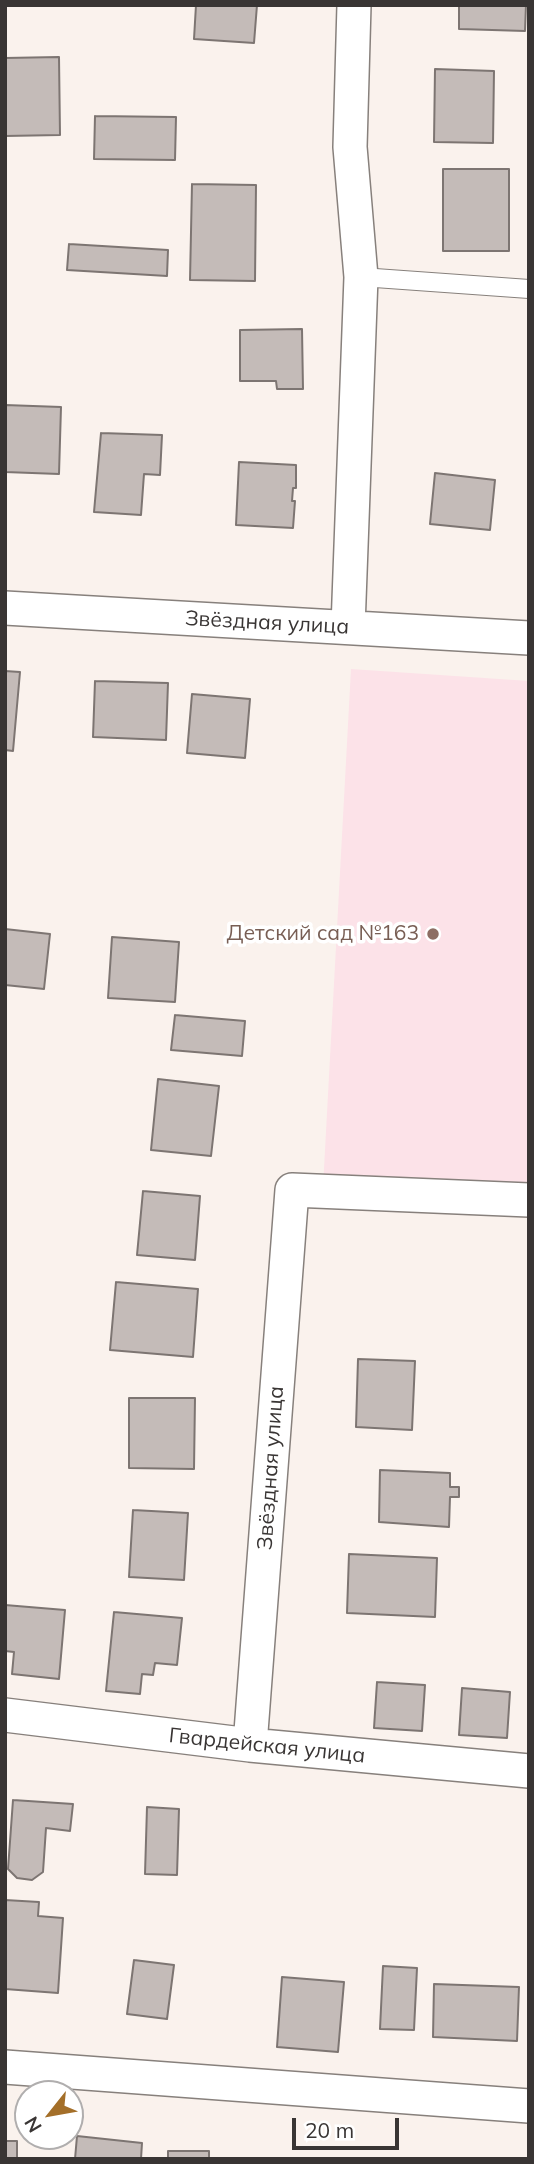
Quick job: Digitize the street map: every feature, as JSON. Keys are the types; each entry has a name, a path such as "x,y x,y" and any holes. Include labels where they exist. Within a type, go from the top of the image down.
{"street":[{"path":"348,627 361,277 350,147 354,5"},
{"name":"Звёздная улица","path":"5,608 529,638"},
{"name":"Звёздная улица","path":"250,1745 292,1190 529,1200"},
{"name":"Гвардейская улица","path":"5,1715 250,1745 529,1771"},
{"path":"5,2067 529,2106"}],"lane":[{"path":"361,277 529,289"}],"shaded area":[{"name":"Детский cад №163","path":"351,669 529,681 529,1191 323,1187"}],"building":[{"path":"196,5 257,5 254,43 194,39"},
{"path":"459,5 526,5 525,31 459,29"},
{"path":"59,57 60,135 5,136 5,58"},
{"path":"435,69 494,71 493,143 434,142"},
{"path":"95,116 176,117 175,160 94,159"},
{"path":"443,169 509,169 509,251 443,251"},
{"path":"192,184 256,185 255,281 190,280"},
{"path":"69,244 168,250 167,276 67,270"},
{"path":"302,329 303,389 277,389 276,381 240,381 240,330"},
{"path":"5,405 61,407 59,474 5,472"},
{"path":"101,433 162,435 160,475 144,474 141,515 94,512"},
{"path":"239,462 296,465 296,488 293,488 292,501 295,501 293,528 236,525"},
{"path":"435,473 495,480 490,530 430,524"},
{"path":"5,671 20,672 13,751 5,750"},
{"path":"95,681 168,683 166,740 93,737"},
{"path":"192,694 250,699 245,758 187,753"},
{"path":"5,929 50,934 44,989 5,985"},
{"path":"112,937 179,942 175,1002 108,998"},
{"path":"175,1015 245,1021 242,1056 171,1050"},
{"path":"158,1079 219,1086 211,1156 151,1150"},
{"path":"143,1191 200,1196 195,1260 137,1255"},
{"path":"116,1282 198,1289 193,1357 110,1350"},
{"path":"358,1359 415,1361 412,1430 356,1427"},
{"path":"129,1398 195,1398 194,1469 129,1468"},
{"path":"380,1470 450,1473 450,1487 459,1487 459,1497 450,1497 449,1527 379,1522"},
{"path":"133,1510 188,1513 184,1580 129,1577"},
{"path":"349,1554 437,1558 435,1617 347,1613"},
{"path":"5,1605 65,1610 59,1679 12,1674 14,1652 5,1651"},
{"path":"114,1612 182,1618 177,1665 155,1663 153,1675 142,1674 140,1694 106,1691"},
{"path":"377,1682 425,1685 422,1731 374,1728"},
{"path":"462,1688 510,1692 507,1738 459,1735"},
{"path":"13,1800 73,1804 70,1831 46,1828 43,1872 32,1880 17,1878 8,1869"},
{"path":"147,1807 179,1809 177,1875 145,1874"},
{"path":"5,1900 39,1902 38,1916 63,1918 58,1993 5,1989"},
{"path":"134,1960 174,1965 167,2019 127,2014"},
{"path":"383,1966 417,1968 414,2030 380,2029"},
{"path":"282,1977 344,1982 338,2052 277,2047"},
{"path":"434,1984 519,1987 517,2041 433,2037"},
{"path":"84,2137 142,2143 141,2159 75,2159 76,2150 84,2150"},
{"path":"5,2141 14,2141 17,2159 5,2159"},
{"path":"168,2151 209,2151 209,2159 168,2159"}],"place":[{"name":"Детский cад №163","path":"433,934"}]}
